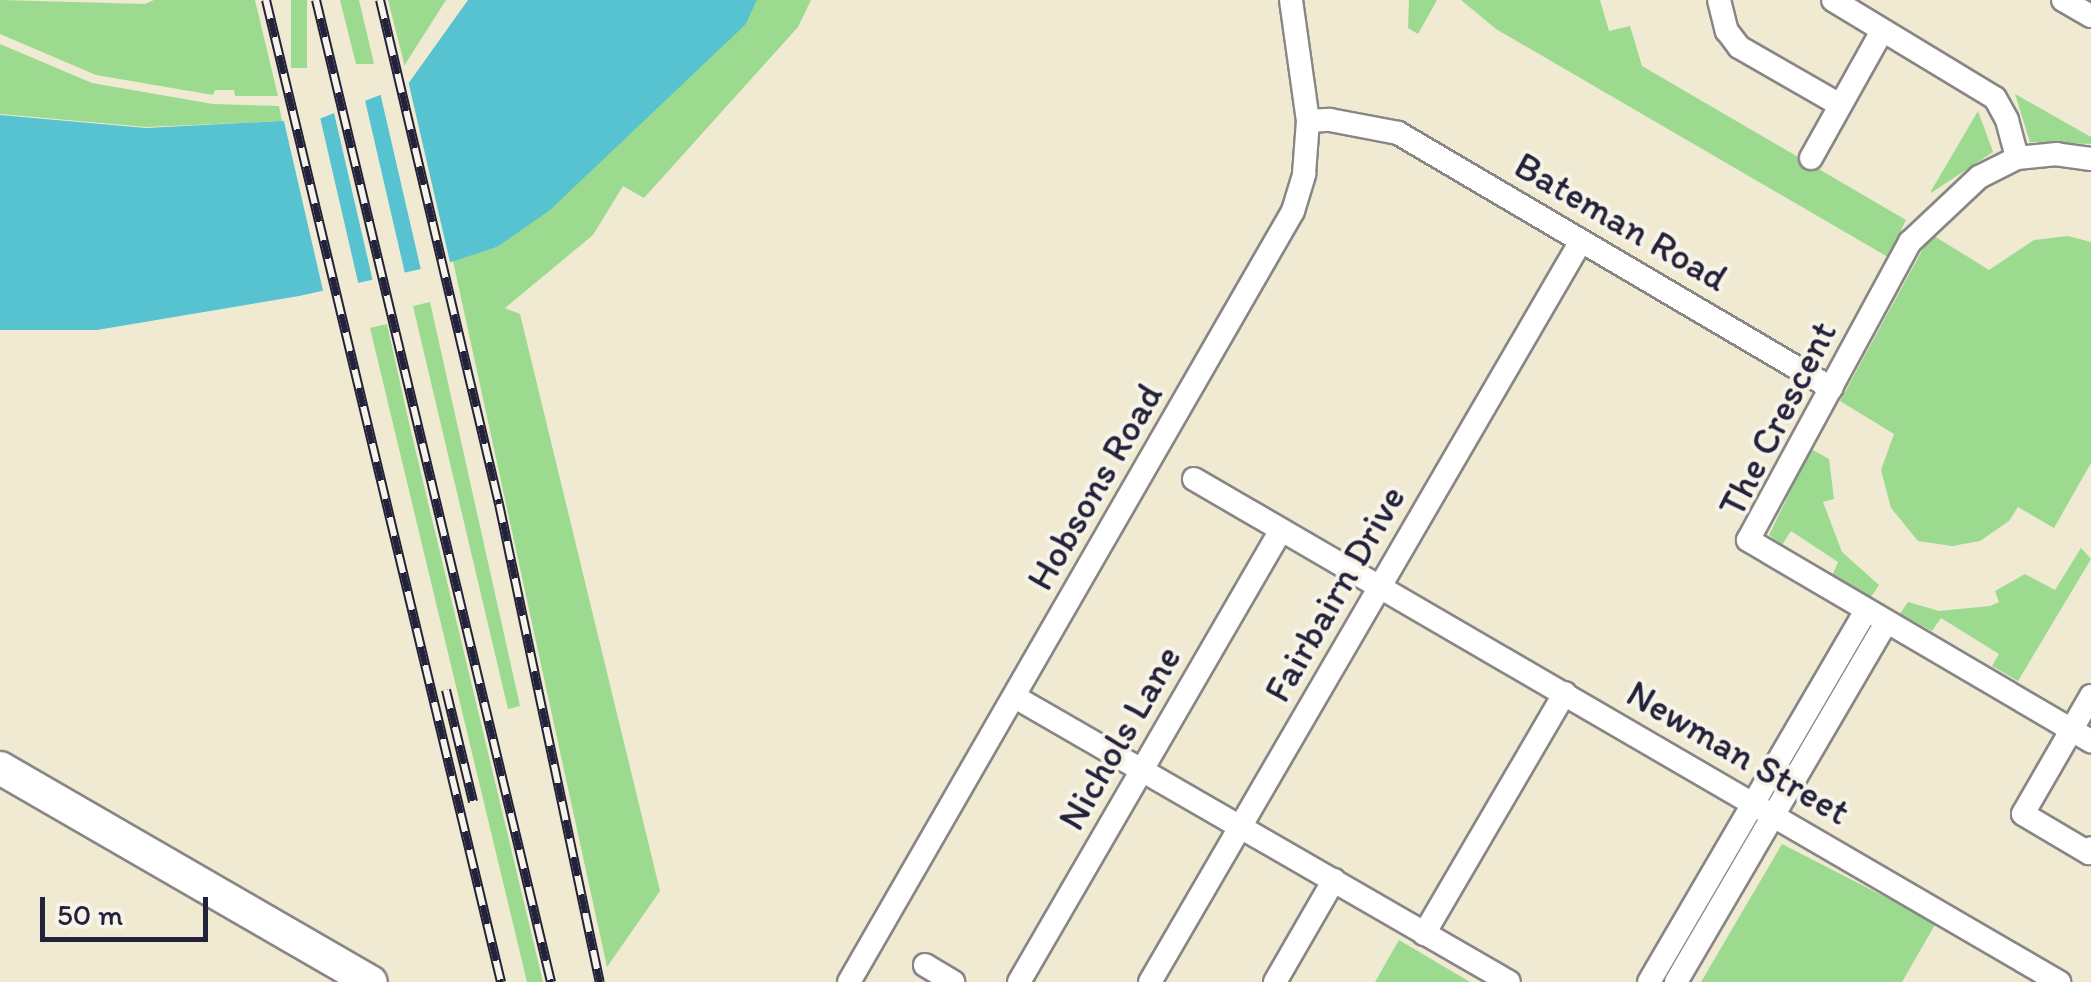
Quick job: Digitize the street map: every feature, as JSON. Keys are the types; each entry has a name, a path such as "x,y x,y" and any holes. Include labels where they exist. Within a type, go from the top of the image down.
{"street":[{"name":"Hobsons Road","path":"849,982 1288,221 1304,174 1308,129 1291,0"},
{"path":"1719,0 1729,34 1739,47 1840,105"},
{"path":"1833,0 1995,98 2007,120 2016,158"},
{"path":"2063,0 2091,16"},
{"path":"1810,158 1882,31"},
{"name":"Bateman Road","path":"1308,129 1370,127 1398,133 1831,388"},
{"name":"The Crescent","path":"2081,735 1748,540 1910,242 1979,177 2016,158 2057,154 2091,159"},
{"name":"Fairbairn Drive","path":"1150,982 1581,240"},
{"name":"Newman Street","path":"1194,480 1754,801 2035,974 2059,982"},
{"name":"Nichols Lane","path":"1019,982 1281,530"},
{"path":"1649,982 1754,801 1876,616"},
{"path":"1676,982 1776,814 1876,616"},
{"path":"1424,934 1566,693"},
{"path":"1014,696 1510,982"},
{"path":"2091,696 2081,735 2023,814 2088,852 2091,848"},
{"path":"0,768 371,982"},
{"path":"1275,982 1334,880"},
{"path":"926,965 953,982"}],"green space":[{"path":"0,0 145,4 154,0 255,0 278,96 235,96 234,90 215,90 213,95 96,75 0,34"},
{"path":"291,0 307,0 307,68 291,68"},
{"path":"340,0 359,0 374,64 356,64"},
{"path":"388,0 446,0 404,66 404,63"},
{"path":"757,0 811,0 798,27 644,198 623,186 593,235 505,308 520,314 660,891 607,967 453,261 497,247 746,24"},
{"path":"1409,0 1437,0 1418,34 1408,28"},
{"path":"1461,0 1600,0 1609,31 1630,26 1642,66 1906,220 1888,257 1496,29"},
{"path":"0,44 92,83 213,104 279,106 282,121 146,127 0,114"},
{"path":"2015,94 2091,137 2091,144 2030,142"},
{"path":"1978,111 1993,152 1931,193 1931,191"},
{"path":"1931,234 1989,270 2034,240 2068,236 2091,242 2091,463 2054,528 2018,507 2009,521 1980,541 1952,546 1918,541 1891,508 1881,470 1894,434 1840,401"},
{"path":"430,302 520,706 508,709 413,306"},
{"path":"387,324 543,982 527,982 370,328"},
{"path":"1811,449 1829,459 1834,499 1823,502 1842,552 1879,585 1871,597 1832,576 1838,562 1791,531 1782,545 1769,535"},
{"path":"2081,548 2091,559 2018,681 1992,666 1999,654 1941,618 1932,631 1900,614 1908,602 1939,611 1990,606 1999,602 1995,591 2025,574 2055,590"},
{"path":"1782,844 1936,923 1902,982 1701,982"},
{"path":"1399,940 1470,982 1375,982"}],"water":[{"path":"468,0 757,0 746,24 550,210 497,247 448,263 299,296 97,330 0,330 0,115 146,128 319,119 408,84"}],"pier":[{"path":"407,76 451,267 422,274 378,83"},
{"path":"364,96 406,277 374,285 332,103"},
{"path":"319,113 359,288 324,296 284,121"}],"railway":[{"path":"266,0 501,982"},
{"path":"316,0 551,982"},
{"path":"380,0 499,504 600,982"},
{"path":"446,690 473,802"}]}
